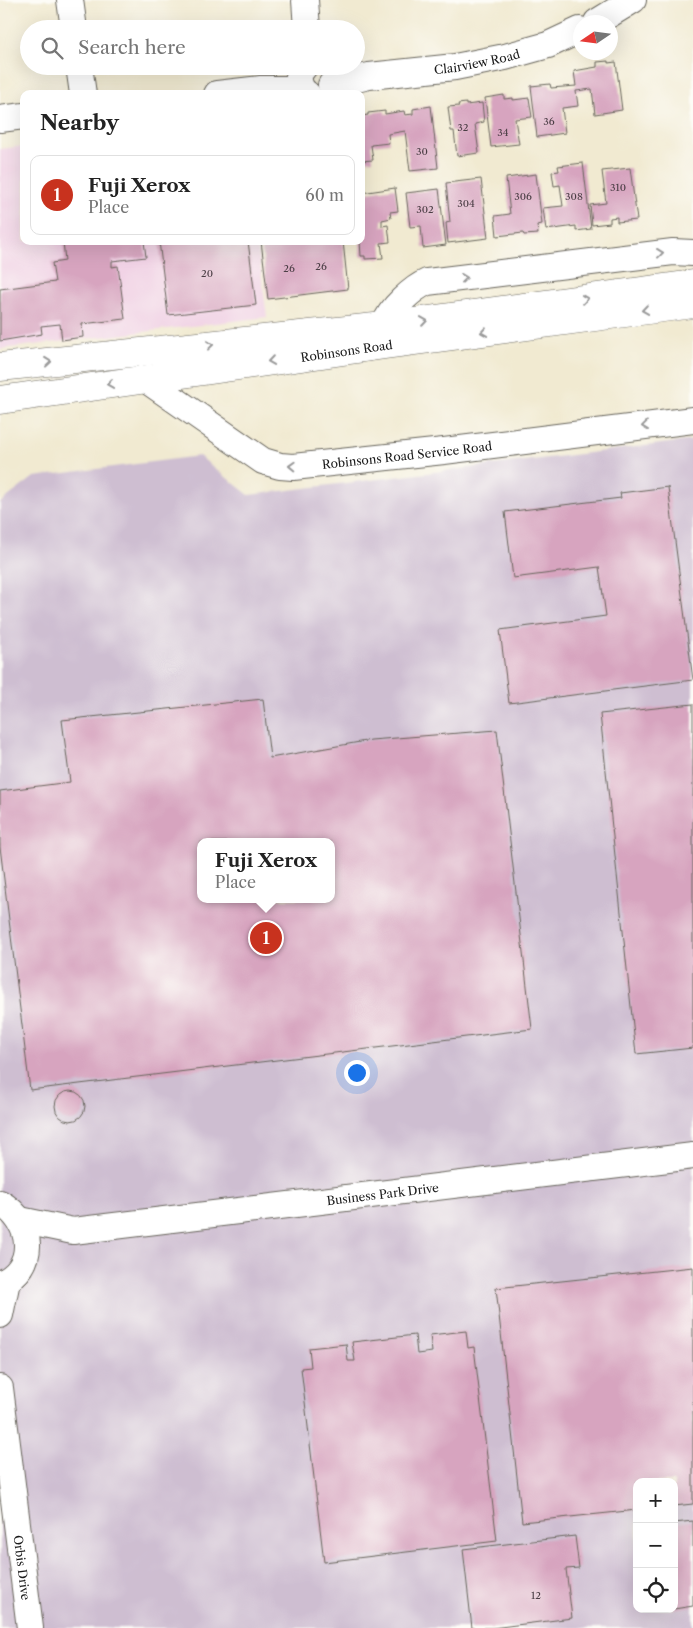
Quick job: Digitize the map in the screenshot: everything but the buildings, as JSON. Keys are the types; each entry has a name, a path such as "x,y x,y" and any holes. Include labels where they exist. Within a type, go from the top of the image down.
{"main road":[{"name":"Robinsons Road","path":"0,400 145,379 693,284"},
{"name":"Robinsons Road","path":"0,367 385,336 693,304"}],"street":[{"path":"70,0 73,20"},
{"path":"304,0 307,20"},
{"path":"608,15 633,0"},
{"name":"Clairview Road","path":"252,90 315,80 455,67 505,57 548,45 573,33"},
{"path":"80,75 82,90"},
{"path":"0,119 20,116"},
{"path":"385,336 388,317 417,286 427,282 673,252 693,253"},
{"name":"Robinsons Road Service Road","path":"145,379 263,461 280,466 293,467 444,451 693,420"},
{"name":"Business Park Drive","path":"20,1220 74,1231 693,1156"},
{"path":"0,1203 10,1208 20,1220 26,1233 27,1246 24,1260 17,1272 3,1283 0,1315"},
{"name":"Business Park Drive","path":"24,1260 74,1231"},
{"name":"Orbis Drive","path":"0,1388 30,1628"}],"shaded area":[{"path":"20,146 20,245 258,245 267,317 0,349 0,149"},
{"path":"693,440 693,1628 0,1628 0,503 34,477 199,456 249,495"}],"place":[{"name":"Fuji Xerox","path":"266,938"}]}
